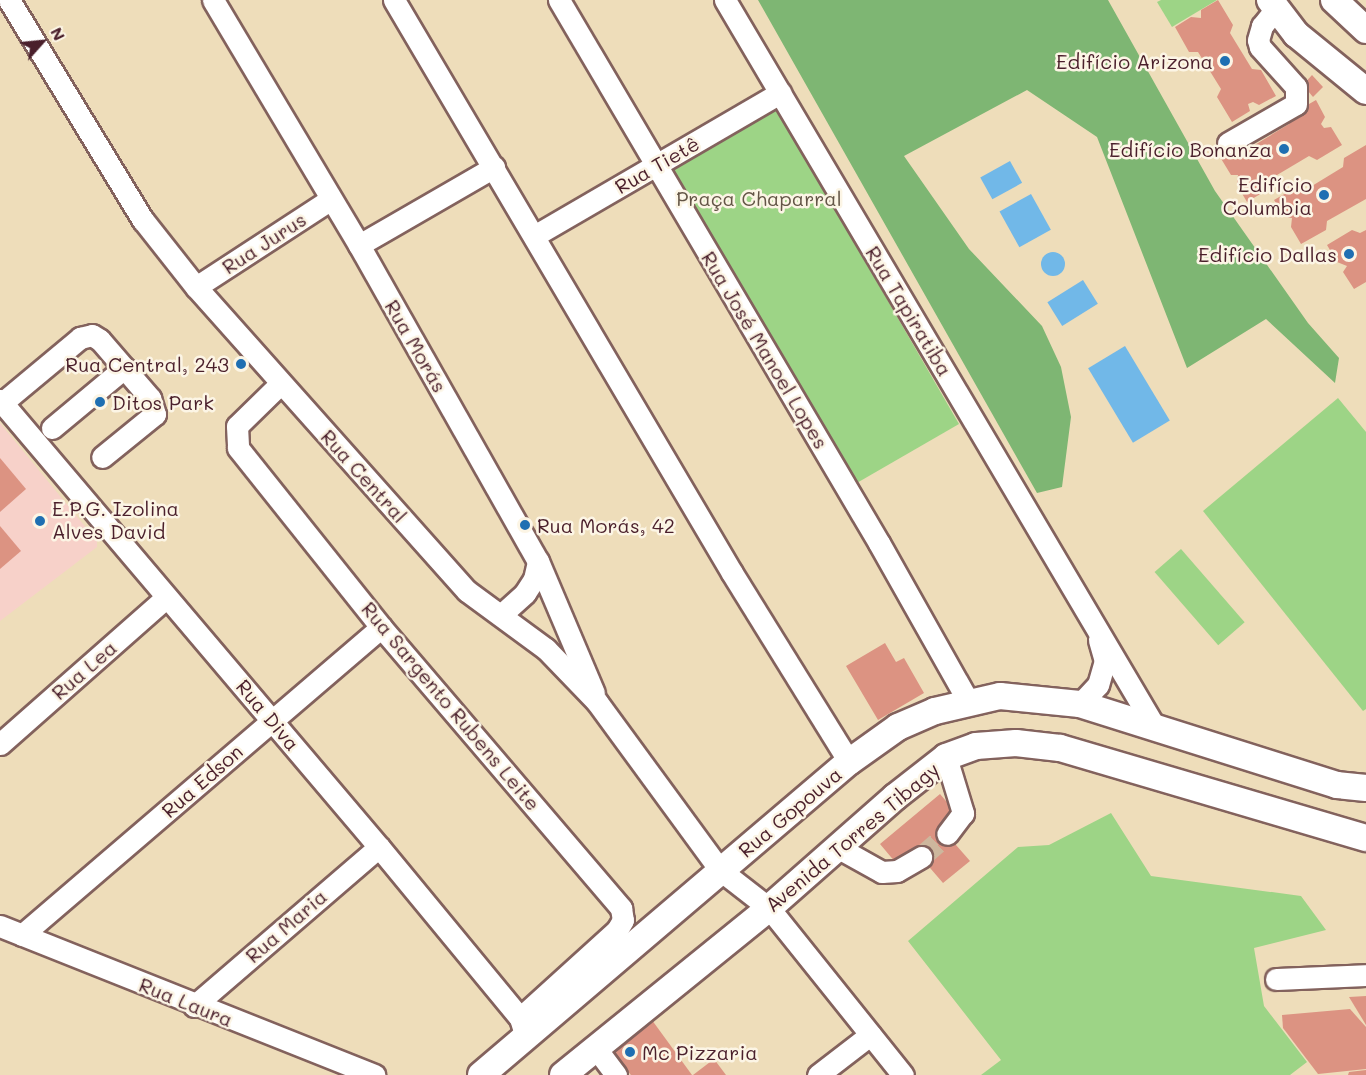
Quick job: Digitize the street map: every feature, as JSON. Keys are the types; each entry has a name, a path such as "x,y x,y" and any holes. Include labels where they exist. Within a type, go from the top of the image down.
{"main road":[{"path":"1334,0 1366,30"},
{"path":"1272,5 1296,34 1366,91"},
{"name":"Rua Gopouva","path":"481,1075 523,1027 720,870 849,762 898,727 968,702 1023,696 1080,704 1337,785 1366,788"},
{"name":"Avenida Torres Tibagy","path":"563,1075 769,908 837,847 946,757 976,746 1016,743 1060,748 1365,840"}],"street":[{"name":"Rua Central","path":"9,0 143,220 196,287 280,384 467,591 502,614 546,649 597,702 720,870 769,908 903,1075"},
{"name":"Rua Morás","path":"213,0 359,245 538,561 597,702"},
{"path":"394,0 732,573 849,762"},
{"name":"Rua José Manoel Lopes","path":"559,0 879,543 968,702"},
{"name":"Rua Tapiratiba","path":"725,0 1156,729"},
{"path":"1228,143 1296,105 1296,87 1260,47 1258,40 1272,5"},
{"name":"Rua Tietê","path":"534,236 780,93"},
{"path":"359,245 494,167"},
{"name":"Rua Jurus","path":"196,287 331,199"},
{"path":"1,402 80,338 92,335 100,339 150,398 155,414 102,457"},
{"path":"52,428 124,368"},
{"name":"Rua Sargento Rubens Leite","path":"280,384 237,426 238,448 381,627 621,908 623,920 617,930 523,1027"},
{"name":"Rua Diva","path":"1,402 96,518 167,597 379,847 523,1027"},
{"path":"502,614 525,593 534,579 538,561"},
{"name":"Rua Lea","path":"0,744 167,597"},
{"name":"Rua Tapiratiba","path":"1080,704 1098,685 1105,661 1093,622"},
{"name":"Rua Edson","path":"22,935 381,627"},
{"path":"946,757 963,813 947,834"},
{"name":"Rua Maria","path":"194,1006 379,847"},
{"path":"837,847 882,872 897,871 921,857"},
{"name":"Rua Laura","path":"0,926 194,1006 374,1075"},
{"path":"1276,978 1366,975"},
{"path":"818,1075 870,1035"},
{"path":"595,1047 616,1075"}],"shaded area":[{"name":"E.P.G. Izolina Alves David","path":"0,423 97,541 97,547 0,621"}],"green space":[{"path":"758,0 1108,0 1215,191 1308,323 1339,358 1335,383 1266,319 1187,368 1097,137 1027,90 904,156 969,249 1042,326 1061,367 1071,417 1062,487 1037,493"},
{"path":"1161,0 1217,0 1172,27 1157,2"},
{"name":"Praça Chaparral","path":"776,107 959,424 855,484 672,167"},
{"path":"1338,398 1366,432 1366,709 1363,711 1203,511"},
{"path":"1181,549 1245,622 1218,645 1155,572"},
{"path":"1111,813 1151,876 1301,896 1326,930 1254,948 1264,1006 1307,1062 1290,1075 981,1075 1001,1060 908,941 1018,847 1049,845"}],"water":[{"path":"1010,161 1022,183 992,199 980,177"},
{"path":"1031,194 1051,230 1019,247 1000,211"},
{"path":"1053,252 1058,253 1064,259 1064,269 1058,275 1053,276 1048,275 1042,269 1041,264 1042,259 1048,253"},
{"path":"1083,280 1098,304 1062,326 1047,302"},
{"path":"1125,346 1170,421 1133,443 1088,368"}],"building":[{"name":"Edifício Arizona","path":"1218,0 1233,25 1230,33 1252,69 1261,70 1276,96 1259,105 1253,102 1248,104 1250,111 1232,122 1217,97 1221,89 1198,52 1189,52 1175,27 1191,17 1201,18 1201,10"},
{"path":"1312,75 1323,87 1313,97 1303,85"},
{"name":"Edifício Bonanza","path":"1316,100 1325,117 1321,124 1324,128 1331,127 1342,145 1317,160 1309,156 1272,178 1272,187 1247,202 1237,185 1238,175 1231,175 1220,157 1245,143 1253,146 1289,124 1290,115"},
{"name":"Edifício Columbia","path":"1366,145 1366,199 1327,221 1326,230 1301,244 1291,227 1292,218 1285,217 1274,200 1300,185 1307,189 1343,167 1344,158"},
{"name":"Edifício Dallas","path":"1352,230 1360,233 1366,230 1366,282 1354,289 1343,272 1347,266 1337,262 1327,245"},
{"path":"0,458 26,489 0,512"},
{"path":"0,526 21,551 0,569"},
{"path":"885,643 896,662 904,658 924,693 878,720 846,666"},
{"path":"940,794 958,815 942,829 970,861 943,883 918,854 901,869 880,844"},
{"path":"1366,996 1366,1025 1349,997"},
{"path":"1350,1009 1366,1027 1366,1069 1318,1074 1283,1028 1282,1015"},
{"path":"649,1016 692,1075 631,1075 620,1063 610,1045"},
{"path":"714,1059 726,1075 693,1075"},
{"path":"1366,1070 1366,1075 1348,1075 1349,1072"}],"tunnel":[{"path":"921,857 947,834"}],"place":[{"name":"Edifício Arizona","path":"1225,61"},
{"name":"Edifício Bonanza","path":"1284,149"},
{"name":"Edifício Columbia","path":"1324,195"},
{"name":"Edifício Dallas","path":"1349,254"},
{"name":"Rua Central, 243","path":"241,364"},
{"name":"Ditos Park","path":"100,402"},
{"name":"E.P.G. Izolina Alves David","path":"40,521"},
{"name":"Rua Morás, 42","path":"525,525"},
{"name":"Mc Pizzaria","path":"630,1052"}]}
